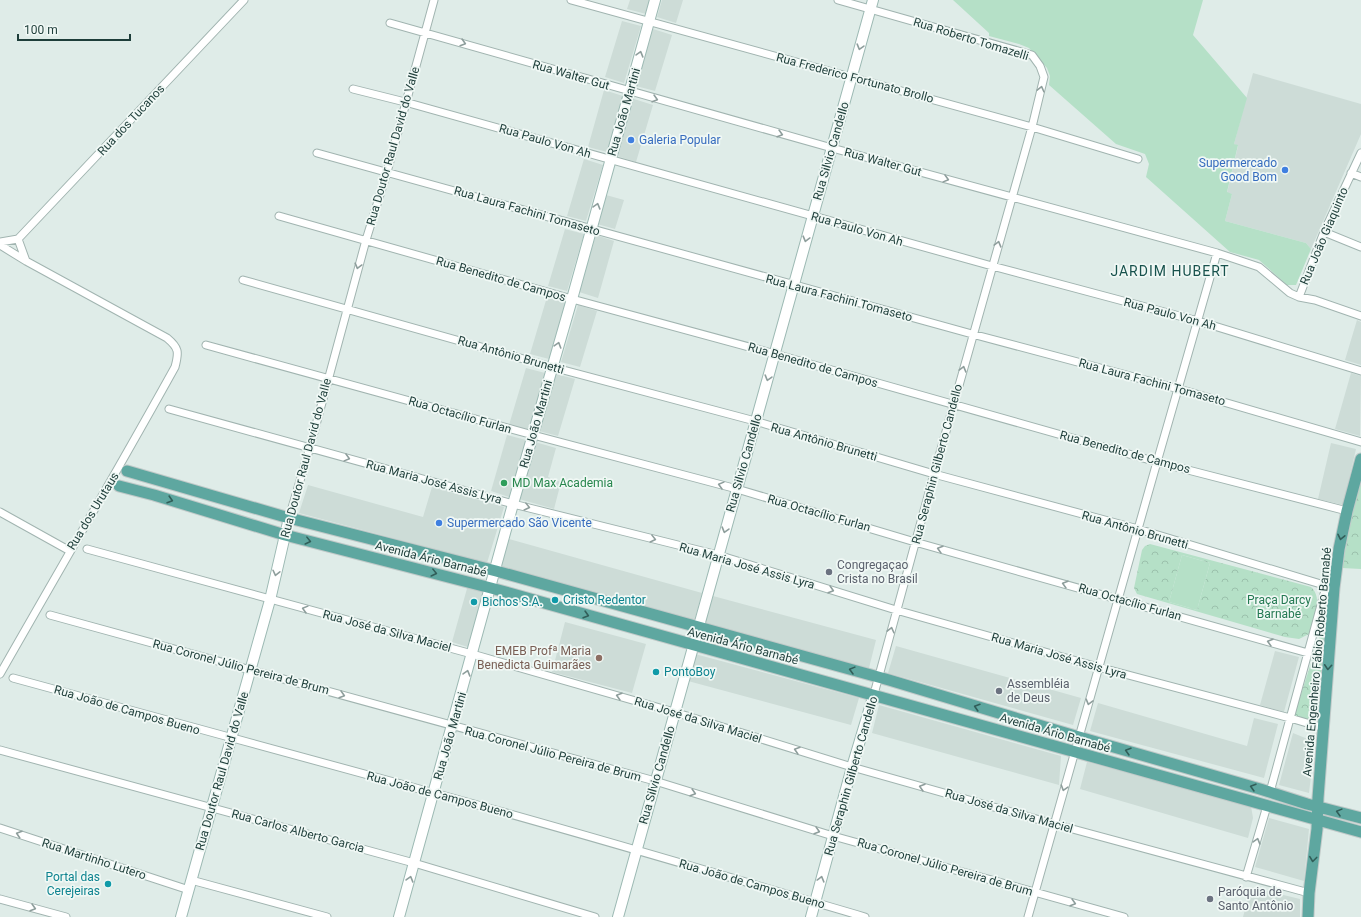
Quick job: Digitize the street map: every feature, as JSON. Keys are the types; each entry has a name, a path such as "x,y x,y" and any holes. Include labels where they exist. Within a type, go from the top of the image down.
{"main road":[{"name":"Avenida Engenheiro Fábio Roberto Barnabé","path":"1308,917 1309,893 1317,820 1334,588 1339,549 1361,459"},
{"name":"Avenida Ário Barnabé","path":"127,471 289,518 496,571 879,678 1317,807 1361,818"},
{"path":"154,495 151,490 151,486 154,482 159,480"},
{"name":"Avenida Ário Barnabé","path":"119,486 154,495 285,535 491,588 693,646 874,694 1075,753 1361,832"}],"street":[{"name":"Rua dos Tucanos","path":"18,239 244,0"},
{"name":"Rua Doutor Raul David do Valle","path":"181,917 270,600 289,518 434,0"},
{"name":"Rua Frederico Fortunato Brollo","path":"571,0 1032,127 1138,159"},
{"name":"Rua João Martini","path":"399,917 496,571 513,504 655,0"},
{"name":"Rua Roberto Tomazelli","path":"838,0 872,4 1032,55 1040,66 1044,77 1032,127"},
{"name":"Rua Silvio Candello","path":"618,917 872,4"},
{"name":"Rua Walter Gut","path":"390,23 630,92 1217,253 1259,267 1290,293 1299,297 1315,300 1361,316"},
{"name":"Rua Paulo Von Ah","path":"353,89 611,159 992,266 1198,321 1361,372"},
{"name":"Rua Seraphin Gilberto Candello","path":"811,917 852,767 879,678 896,610 972,334 1032,127"},
{"name":"Rua Laura Fachini Tomaseto","path":"317,153 972,334 1179,389 1361,442"},
{"name":"Rua João Giaquinto","path":"1299,297 1324,232 1361,153"},
{"path":"1351,173 1361,177"},
{"name":"Rua Benedito de Campos","path":"279,216 1157,462 1347,512"},
{"path":"1324,232 1361,247"},
{"path":"0,242 18,239 26,261"},
{"path":"0,245 26,261"},
{"path":"1028,917 1217,253"},
{"name":"Rua dos Urutaus","path":"0,674 70,551 116,475 175,367 177,360 175,345 167,338 26,261"},
{"name":"Rua Antônio Brunetti","path":"243,280 755,421 934,474 1138,529 1334,588"},
{"name":"Rua Octacílio Furlan","path":"206,345 533,435 737,489 915,542 1118,598 1308,653"},
{"name":"Rua Maria José Assis Lyra","path":"170,408 513,504 718,556 896,610 1098,667 1324,728"},
{"path":"0,512 70,551"},
{"name":"Rua José da Silva Maciel","path":"87,549 472,654 674,712 852,767 1246,877 1309,893"},
{"path":"1270,792 1324,594 1334,588"},
{"name":"Rua Coronel Júlio Pereira de Brum","path":"50,615 655,781 833,836 1124,917"},
{"name":"Rua João de Campos Bueno","path":"13,678 231,739 434,793 865,917"},
{"name":"Rua Carlos Alberto Garcia","path":"0,750 414,863 594,917"},
{"path":"1246,877 1267,806"},
{"name":"Rua Martinho Lutero","path":"0,828 190,885 327,917"},
{"path":"0,899 66,917"}],"shaded area":[{"path":"630,0 650,0 646,14 627,9"},
{"path":"662,0 683,0 676,23 657,17"},
{"path":"622,21 641,26 624,83 605,77"},
{"path":"653,29 672,35 655,91 636,86"},
{"name":"Supermercado Good Bom","path":"1253,73 1361,104 1361,134 1311,249 1306,243 1225,221 1232,194 1227,193 1238,146 1234,144"},
{"path":"604,90 623,96 607,152 588,147"},
{"path":"634,99 653,105 636,162 617,156"},
{"path":"584,159 603,165 586,221 567,216"},
{"path":"606,195 624,200 615,229 597,224"},
{"path":"565,229 584,234 567,291 548,286"},
{"path":"596,235 614,241 598,298 579,292"},
{"path":"547,297 566,303 549,359 530,354"},
{"path":"578,305 597,311 580,367 561,362"},
{"path":"1357,320 1361,322 1361,365 1345,360"},
{"path":"526,368 545,373 529,430 509,425"},
{"path":"1351,373 1361,376 1360,436 1335,429"},
{"path":"556,374 575,379 558,436 539,431"},
{"path":"507,435 526,440 509,497 491,491"},
{"path":"535,442 556,448 548,477 561,482 554,509 519,499"},
{"path":"1331,443 1356,449 1343,505 1318,499"},
{"path":"308,485 423,517 432,487 504,507 487,563 299,513"},
{"path":"509,539 702,593 694,622 501,568"},
{"path":"468,585 487,591 471,648 452,642"},
{"path":"713,596 876,640 869,668 705,624"},
{"name":"EMEB Profª Maria Benedicta Guimarães","path":"565,622 646,644 632,693 552,672"},
{"path":"896,646 1081,698 1073,725 888,673"},
{"path":"1275,651 1299,657 1284,712 1260,705"},
{"path":"695,654 859,698 851,725 688,681"},
{"path":"1098,703 1247,746 1254,718 1278,724 1264,778 1090,731"},
{"path":"879,705 1061,756 1059,785 872,733"},
{"path":"1293,733 1315,742 1309,793 1279,785"},
{"path":"1087,762 1251,806 1253,818 1248,838 1080,789"},
{"path":"1269,818 1309,829 1304,881 1255,867"},
{"path":"1251,887 1300,899 1300,917 1243,917"}],"green space":[{"path":"953,0 1203,0 1193,35 1247,98 1234,144 1238,145 1227,192 1232,194 1225,221 1306,243 1311,249 1296,285 1287,285 1259,260 1230,252 1146,177 1149,164 1145,154 1116,144 1049,85 1050,76 1047,68 1029,48 989,36 989,33"},
{"path":"1361,475 1361,569 1342,568 1353,505"},
{"name":"Praça Darcy Barnabé","path":"1150,544 1311,587 1317,597 1317,603 1315,616 1309,634 1299,639 1285,637 1137,594 1134,588 1142,550 1145,546","holes":["1182,555 1210,563 1197,610 1169,602"]},
{"path":"1182,555 1210,563 1197,610 1169,602"},
{"path":"1328,610 1320,724 1294,716"}],"place":[{"name":"Galeria Popular","path":"631,140"},
{"name":"Supermercado Good Bom","path":"1285,170"},
{"name":"MD Max Academia","path":"504,483"},
{"name":"Supermercado São Vicente","path":"439,523"},
{"name":"Congregaçao Crista no Brasil","path":"829,572"},
{"name":"Cristo Redentor","path":"555,600"},
{"name":"Bichos S.A.","path":"474,602"},
{"name":"EMEB Profª Maria Benedicta Guimarães","path":"599,658"},
{"name":"PontoBoy","path":"656,672"},
{"name":"Assembléia de Deus","path":"999,691"},
{"name":"Portal das Cerejeiras","path":"108,884"},
{"name":"Paróquia de Santo Antônio","path":"1210,899"}],"district":[{"name":"JARDIM HUBERT","path":"1170,271"}]}
